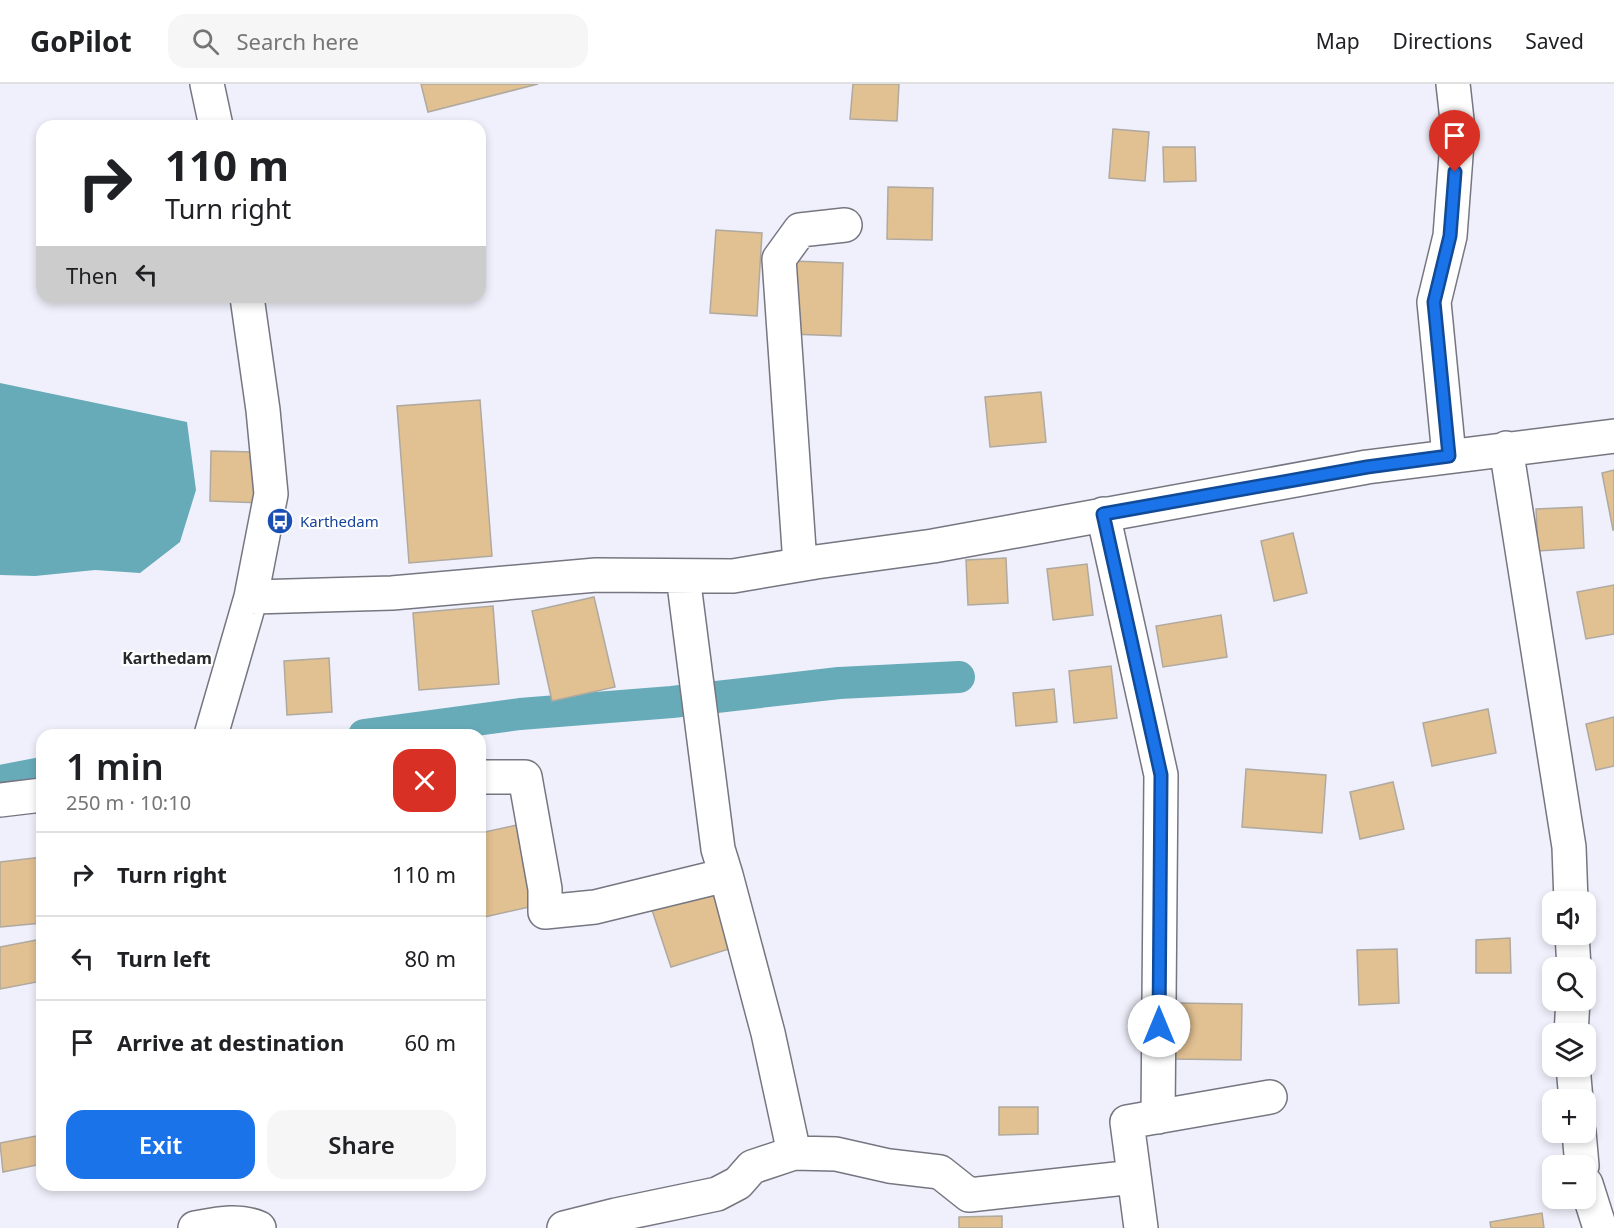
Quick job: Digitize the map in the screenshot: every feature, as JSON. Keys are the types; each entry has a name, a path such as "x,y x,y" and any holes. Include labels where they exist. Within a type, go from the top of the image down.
{"street":[{"path":"207,84 215,120"},
{"path":"1449,456 1434,302 1450,236 1458,129 1453,84"},
{"path":"800,564 779,259 800,230 845,225"},
{"path":"214,729 251,597 271,495 263,410 248,303"},
{"path":"251,597 392,593 596,575 733,576 800,564 933,546 1367,467 1614,436"},
{"path":"1506,448 1569,847 1571,891"},
{"path":"1103,514 1161,775 1158,1117"},
{"path":"683,576 718,849 768,1033 794,1153"},
{"path":"486,777 525,777 545,888 545,912 595,908 726,875"},
{"path":"0,800 36,796"},
{"path":"1141,1228 1127,1122 1270,1097"},
{"path":"564,1228 618,1221 717,1194 738,1183 752,1167 794,1153 836,1154 889,1166 940,1172 969,1195 1134,1177"},
{"path":"1594,1209 1600,1228"},
{"path":"195,1228 220,1223 248,1223 259,1228"}],"water":[{"path":"0,383 187,422 196,490 180,542 140,573 95,570 35,576 0,575"}],"building":[{"path":"421,84 538,84 428,112"},
{"path":"853,84 899,84 897,121 850,119"},
{"path":"1113,129 1149,132 1145,181 1109,178"},
{"path":"1163,147 1195,147 1196,181 1164,182"},
{"path":"888,187 933,188 932,240 887,239"},
{"path":"716,230 762,233 757,316 710,313"},
{"path":"794,261 843,263 841,336 791,334"},
{"path":"1041,392 1046,442 990,447 985,397"},
{"path":"480,400 492,556 409,563 397,406"},
{"path":"211,451 261,452 260,503 210,501"},
{"path":"1614,470 1614,530 1613,530 1602,473"},
{"path":"1582,507 1584,548 1538,551 1536,509"},
{"path":"1293,533 1307,593 1274,601 1261,541"},
{"path":"1006,558 1008,603 968,605 966,560"},
{"path":"1087,564 1093,615 1053,620 1047,569"},
{"path":"1614,585 1614,634 1586,639 1577,592"},
{"path":"594,597 615,687 552,701 532,611"},
{"path":"493,606 499,684 419,690 413,613"},
{"path":"1221,615 1227,657 1163,667 1156,626"},
{"path":"329,658 332,712 287,715 284,661"},
{"path":"1111,666 1117,718 1074,723 1069,671"},
{"path":"1054,689 1057,722 1016,726 1013,693"},
{"path":"1488,709 1496,753 1432,766 1423,723"},
{"path":"1614,717 1614,766 1596,770 1586,724"},
{"path":"1246,769 1326,775 1322,833 1242,827"},
{"path":"1393,782 1404,829 1360,839 1350,792"},
{"path":"517,825 534,906 486,917 486,832"},
{"path":"36,858 36,924 0,927 0,862"},
{"path":"712,884 732,948 671,967 650,904"},
{"path":"1510,938 1511,973 1476,973 1476,940"},
{"path":"36,940 36,982 0,989 0,947"},
{"path":"1397,949 1399,1003 1359,1005 1357,950"},
{"path":"1176,1003 1242,1004 1241,1060 1175,1059"},
{"path":"999,1107 1038,1107 1038,1134 999,1135"},
{"path":"36,1136 36,1165 3,1172 0,1143"},
{"path":"1542,1213 1544,1228 1491,1228 1490,1222"},
{"path":"1002,1216 1002,1228 959,1228 959,1217"}],"waterway":[{"path":"409,729 520,714 672,702 839,683 959,677"},
{"path":"0,781 36,774"}],"place":[{"name":"Karthedam","path":"280,521"}],"district":[{"name":"Karthedam","path":"167,658"}],"route":[{"path":"1159,1026 1161,775 1103,514 1367,467 1449,456 1434,302 1450,236 1455,172"}]}
